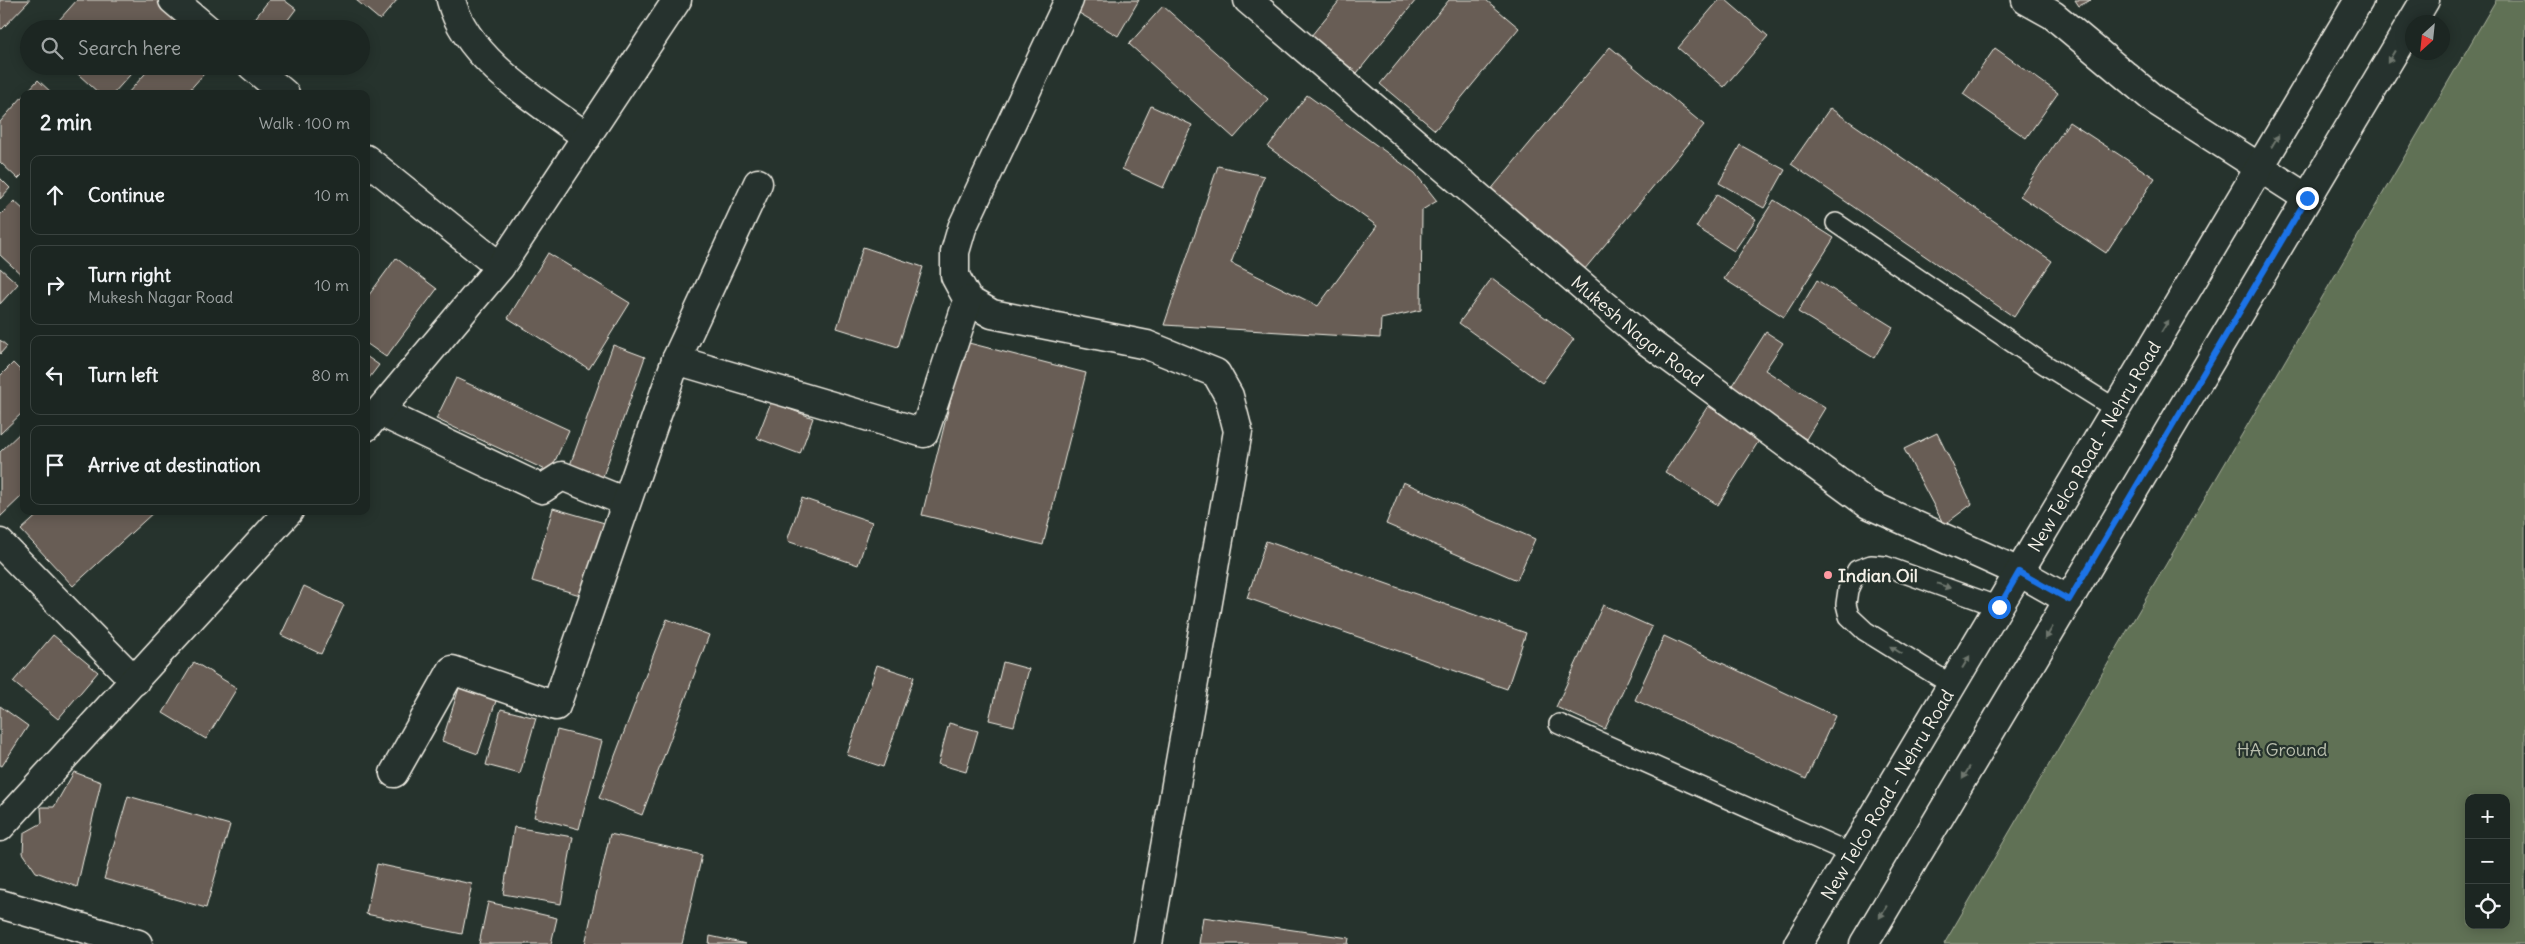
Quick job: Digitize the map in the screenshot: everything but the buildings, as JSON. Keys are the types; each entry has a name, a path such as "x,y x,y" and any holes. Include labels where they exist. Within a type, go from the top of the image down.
{"street":[{"path":"173,0 196,20"},
{"path":"451,0 454,12 466,34 486,58 525,92 587,137"},
{"path":"626,502 562,476 542,489 373,419 500,267 677,0"},
{"path":"1069,0 962,228 955,252 955,276 968,300 992,314 1147,345 1216,373 1229,396 1238,431 1148,944"},
{"name":"Mukesh Nagar Road","path":"1248,0 1655,347 1868,504 2019,572 2069,600"},
{"path":"2026,0 2049,8 2156,101 2307,198"},
{"name":"New Telco Road - Nehru Road","path":"1798,944 2359,0"},
{"path":"1864,944 2425,0"},
{"path":"263,75 280,90"},
{"path":"370,162 500,267"},
{"path":"394,773 452,670 556,706 676,360 758,183"},
{"path":"676,360 924,433 968,300"},
{"path":"0,827 285,515"},
{"path":"0,543 135,681"},
{"path":"0,904 138,944"}],"lane":[{"path":"1836,223 2044,364 2116,409"},
{"path":"1952,685 1865,631 1850,616 1846,604 1848,590 1857,570 1871,565 1885,566 1999,607"},
{"path":"1559,724 1852,854"}],"green space":[{"name":"HA Ground","path":"2496,0 2525,0 2525,944 1944,944"}],"place":[{"name":"Indian Oil","path":"1828,575"}],"route":[{"path":"1999,607 2019,572 2069,600 2307,198"}]}
